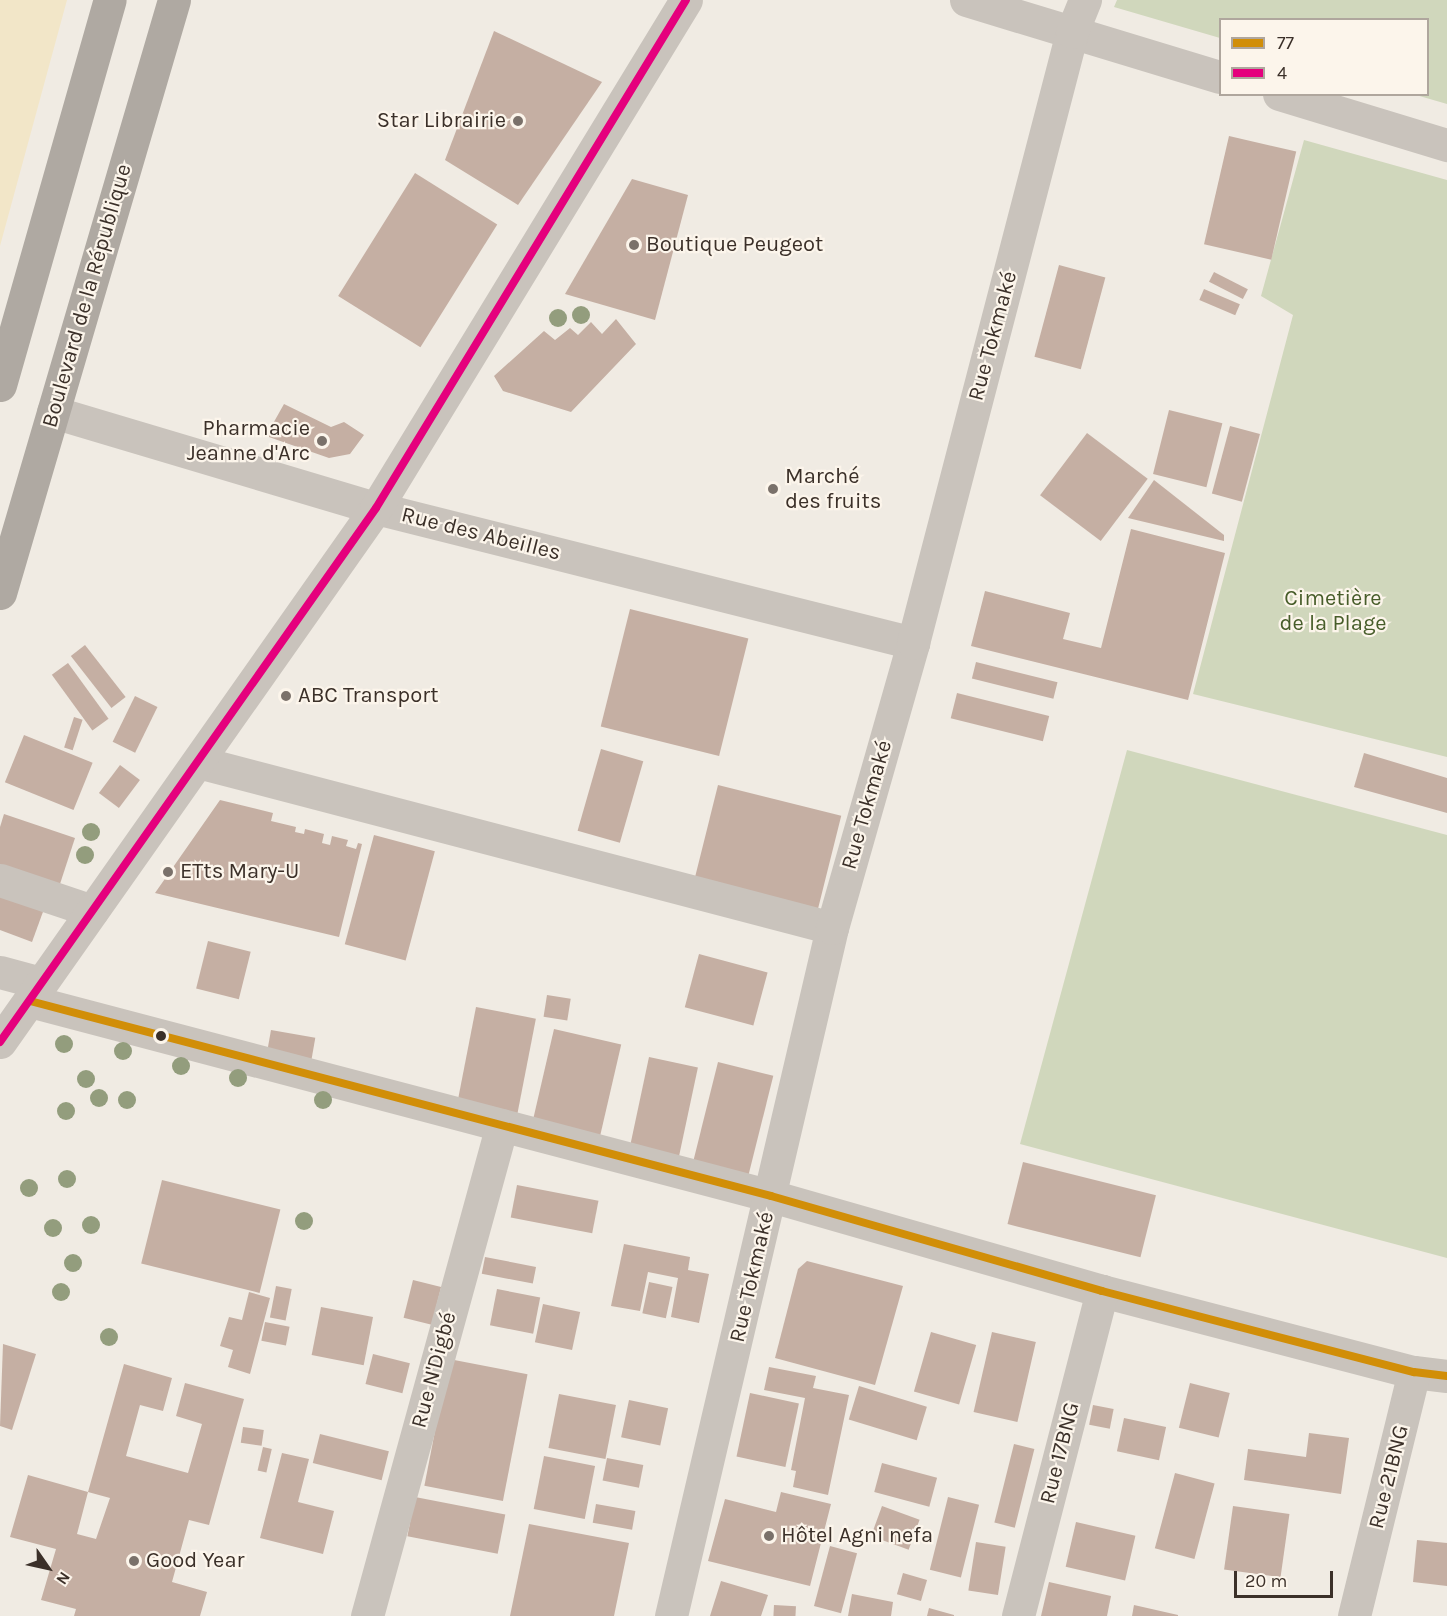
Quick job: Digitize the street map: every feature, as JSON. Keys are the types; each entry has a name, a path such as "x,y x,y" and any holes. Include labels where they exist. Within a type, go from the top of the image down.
{"highway":[{"path":"0,385 110,0"},
{"name":"Boulevard de la République","path":"0,593 174,0"}],"street":[{"path":"0,1042 376,508 686,0"},
{"path":"966,0 1219,76"},
{"name":"Rue Tokmaké","path":"672,1616 832,928 913,643 1072,32 1085,0"},
{"path":"1286,96 1447,145"},
{"name":"Rue des Abeilles","path":"53,412 376,508 913,643"},
{"path":"198,762 832,928"},
{"path":"0,880 92,911"},
{"path":"0,972 36,992 502,1125 771,1196 1101,1291 1414,1372 1447,1376"},
{"name":"Rue N'Digbé","path":"367,1616 502,1125"},
{"name":"Rue 17BNG","path":"1018,1616 1101,1291"},
{"name":"Rue 21BNG","path":"1354,1616 1414,1372"}],"green space":[{"path":"1117,0 1447,0 1447,104 1419,96 1429,96 1429,18 1219,18 1219,38 1114,7"},
{"name":"Cimetière de la Plage","path":"1304,140 1447,180 1447,757 1193,694 1293,315 1261,296"},
{"path":"1127,750 1447,835 1447,1258 1020,1144"}],"sand":[{"path":"0,0 67,0 0,246"}],"building":[{"name":"Star Librairie","path":"494,31 602,82 518,205 445,160"},
{"path":"1229,136 1296,152 1271,260 1204,244"},
{"path":"415,173 497,224 420,347 338,296"},
{"name":"Boutique Peugeot","path":"632,179 688,195 655,320 565,294"},
{"path":"1059,265 1105,277 1081,369 1034,357"},
{"path":"1214,272 1248,289 1243,299 1209,282"},
{"path":"1204,289 1240,304 1235,315 1199,300"},
{"path":"616,319 636,344 571,412 503,391 494,376 544,331 555,340 570,328 578,335 591,322 602,334"},
{"path":"284,404 331,427 344,422 364,435 350,454 329,458 266,436"},
{"path":"1169,410 1222,423 1206,487 1153,474"},
{"path":"1230,426 1260,434 1242,502 1212,494"},
{"path":"1087,433 1148,479 1101,541 1040,495"},
{"path":"1154,480 1224,535 1224,541 1128,518"},
{"path":"1131,529 1225,553 1188,700 971,646 985,591 1070,613 1063,639 1101,648"},
{"path":"630,609 748,639 719,756 601,726"},
{"path":"85,645 126,697 111,708 71,656"},
{"path":"976,662 1058,682 1053,699 972,678"},
{"path":"68,663 109,719 92,731 52,675"},
{"path":"957,693 1049,716 1043,741 951,718"},
{"path":"135,696 157,707 135,753 113,742"},
{"path":"74,717 83,720 73,750 64,747"},
{"path":"24,735 93,763 74,810 5,782"},
{"path":"601,749 643,761 620,843 578,831"},
{"path":"1364,753 1447,778 1447,813 1354,787"},
{"path":"120,765 140,780 119,808 99,793"},
{"path":"718,785 841,816 816,918 693,887"},
{"path":"220,800 273,813 271,821 296,827 295,832 304,834 305,829 324,834 322,843 330,845 332,836 348,840 346,846 356,849 358,843 362,844 339,937 155,893"},
{"path":"4,814 75,838 59,887 0,868 0,827"},
{"path":"374,835 435,851 406,960 345,944"},
{"path":"0,893 44,909 32,942 0,930"},
{"path":"208,941 251,952 239,999 196,989"},
{"path":"699,954 768,972 753,1026 685,1007"},
{"path":"547,995 571,999 567,1020 544,1017"},
{"path":"476,1007 536,1019 516,1121 456,1109"},
{"path":"554,1029 621,1045 600,1136 533,1121"},
{"path":"271,1030 315,1038 311,1064 266,1057"},
{"path":"649,1057 698,1067 678,1161 629,1151"},
{"path":"718,1062 773,1076 747,1180 692,1166"},
{"path":"1023,1162 1156,1195 1140,1257 1008,1224"},
{"path":"162,1180 280,1210 260,1293 141,1263"},
{"path":"517,1185 598,1201 592,1233 511,1217"},
{"path":"624,1244 690,1257 688,1270 709,1274 699,1323 671,1317 678,1278 648,1272 640,1311 611,1306"},
{"path":"485,1257 536,1267 533,1284 482,1274"},
{"path":"807,1261 903,1286 875,1385 775,1358 798,1269"},
{"path":"413,1280 441,1287 432,1325 404,1318"},
{"path":"649,1282 672,1287 666,1318 642,1313"},
{"path":"276,1286 292,1289 286,1320 270,1317"},
{"path":"497,1289 540,1297 533,1334 490,1325"},
{"path":"249,1292 270,1298 250,1374 228,1367 233,1350 220,1346 229,1317 242,1320"},
{"path":"543,1304 580,1312 572,1350 535,1342"},
{"path":"321,1307 373,1317 364,1365 312,1355"},
{"path":"265,1322 290,1327 286,1345 261,1341"},
{"path":"931,1332 976,1345 959,1405 914,1392"},
{"path":"992,1332 1036,1342 1017,1422 974,1412"},
{"path":"3,1344 36,1354 12,1430 0,1426"},
{"path":"373,1354 410,1363 402,1393 366,1384"},
{"path":"449,1359 528,1374 503,1501 424,1486"},
{"path":"124,1364 172,1378 163,1411 140,1405 126,1456 188,1473 202,1424 176,1416 185,1383 244,1399 209,1525 189,1520 172,1582 207,1592 200,1616 74,1616 76,1609 41,1600 56,1549 10,1537 28,1475 88,1492","holes":["88,1492 110,1498 96,1539 77,1534"]},
{"path":"769,1367 816,1376 813,1388 849,1395 828,1495 793,1487 796,1471 791,1470 805,1398 764,1390"},
{"path":"1190,1383 1230,1393 1219,1438 1179,1428"},
{"path":"859,1386 927,1407 917,1440 849,1419"},
{"path":"750,1393 799,1403 785,1467 736,1457"},
{"path":"559,1394 616,1405 605,1459 549,1448"},
{"path":"629,1400 668,1408 660,1445 621,1437"},
{"path":"1093,1405 1114,1409 1110,1429 1089,1425"},
{"path":"1124,1418 1166,1427 1159,1460 1117,1451"},
{"path":"243,1427 264,1430 262,1446 241,1443"},
{"path":"1309,1433 1349,1438 1341,1494 1244,1480 1248,1449 1306,1457"},
{"path":"320,1434 389,1451 382,1480 313,1463"},
{"path":"1014,1444 1034,1449 1015,1528 994,1523"},
{"path":"263,1447 272,1449 266,1472 258,1470"},
{"path":"282,1453 309,1459 298,1502 334,1511 323,1554 260,1538"},
{"path":"544,1456 595,1466 585,1519 534,1509"},
{"path":"607,1458 643,1465 639,1488 603,1481"},
{"path":"882,1463 937,1478 929,1507 874,1492"},
{"path":"1175,1473 1215,1484 1194,1559 1155,1548"},
{"name":"Hôtel Agni nefa","path":"781,1492 831,1504 810,1586 708,1561 725,1499 776,1512"},
{"path":"415,1497 505,1515 498,1554 407,1536"},
{"path":"948,1497 979,1505 961,1578 930,1570"},
{"path":"596,1504 635,1511 632,1530 593,1523"},
{"path":"882,1506 920,1520 909,1550 871,1536"},
{"path":"1233,1506 1289,1514 1281,1577 1224,1569"},
{"path":"1076,1522 1135,1536 1125,1581 1066,1567"},
{"path":"529,1524 629,1543 614,1616 510,1616"},
{"path":"1417,1540 1447,1543 1447,1586 1413,1582"},
{"path":"976,1542 1006,1547 998,1595 968,1590"},
{"path":"830,1546 857,1553 841,1613 814,1606"},
{"path":"903,1573 927,1580 921,1601 897,1594"},
{"path":"721,1581 768,1595 761,1616 710,1616"},
{"path":"1049,1582 1111,1596 1107,1616 1041,1616"},
{"path":"852,1594 893,1602 891,1616 848,1616"},
{"path":"774,1605 796,1606 795,1616 773,1616"},
{"path":"1134,1605 1178,1615 1178,1616 1132,1616"},
{"path":"929,1608 954,1615 954,1616 927,1616"}],"transit line":[{"name":"4","path":"0,1042 376,508 686,0"},
{"name":"77","path":"30,1001 771,1196 1102,1291 1414,1372 1447,1376"}],"place":[{"name":"Star Librairie","path":"518,121"},
{"name":"Boutique Peugeot","path":"634,245"},
{"name":"Pharmacie Jeanne d'Arc","path":"322,441"},
{"name":"Marché des fruits","path":"773,489"},
{"name":"ABC Transport","path":"286,696"},
{"name":"ETts Mary-U","path":"168,872"},
{"name":"Hôtel Agni nefa","path":"769,1536"},
{"name":"Good Year","path":"134,1561"}]}
